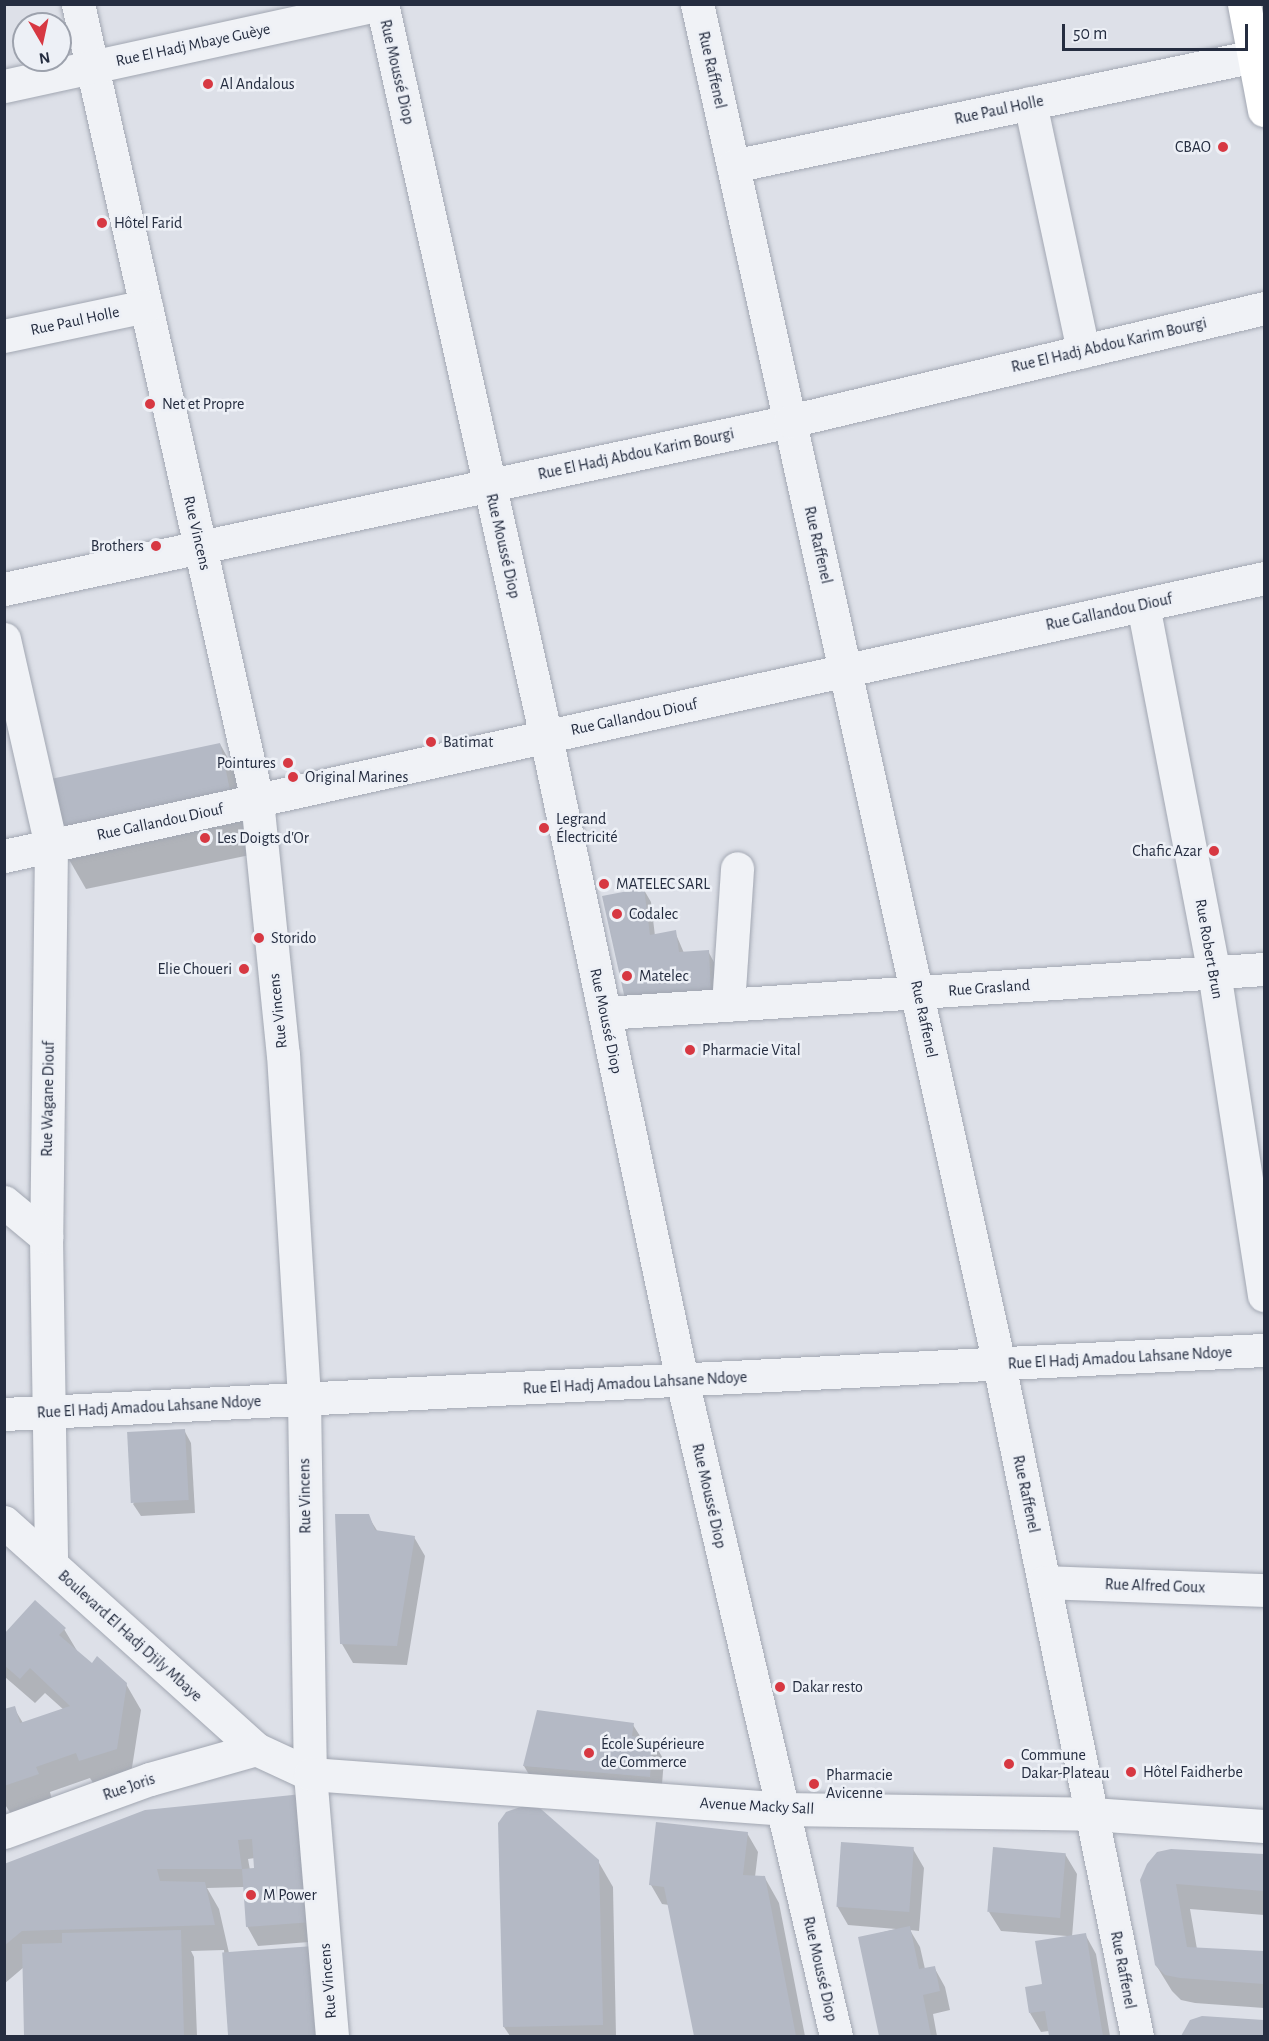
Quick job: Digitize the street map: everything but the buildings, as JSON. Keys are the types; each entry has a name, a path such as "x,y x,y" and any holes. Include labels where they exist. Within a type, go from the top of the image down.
{"main road":[{"path":"1244,4 1259,55 1264,110"}],"street":[{"name":"Rue Vincens","path":"78,4 257,800 283,1054 304,1399 310,1774 332,2037"},
{"name":"Rue El Hadj Mbaye Guèye","path":"4,86 382,4"},
{"name":"Rue Moussé Diop","path":"382,4 546,737 682,1380 836,2037"},
{"name":"Rue Raffenel","path":"697,4 999,1364 1137,2037"},
{"name":"Rue Paul Holle","path":"733,166 1259,55"},
{"path":"1030,103 1083,351"},
{"name":"Rue Paul Holle","path":"4,336 146,306"},
{"name":"Rue El Hadj Abdou Karim Bourgi","path":"4,589 790,421 1264,309"},
{"name":"Rue Gallandou Diouf","path":"4,856 1264,578"},
{"name":"Rue Robert Brun","path":"1143,605 1214,972 1264,1295"},
{"name":"Rue Wagane Diouf","path":"4,639 51,846 46,1237 51,1564"},
{"path":"728,1005 737,868"},
{"name":"Rue Grasland","path":"605,1013 1264,969"},
{"path":"4,1202 46,1237"},
{"name":"Rue El Hadj Amadou Lahsane Ndoye","path":"4,1414 1264,1350"},
{"name":"Boulevard El Hadj Djily Mbaye","path":"4,1522 256,1749"},
{"name":"Rue Alfred Goux","path":"1045,1582 1264,1590"},
{"name":"Avenue Macky Sall","path":"256,1749 310,1774 784,1809 1092,1814 1264,1826"},
{"name":"Rue Joris","path":"4,1832 150,1779 256,1749"}],"place":[{"name":"Al Andalous","path":"208,84"},
{"name":"CBAO","path":"1223,147"},
{"name":"Hôtel Farid","path":"102,223"},
{"name":"Net et Propre","path":"150,404"},
{"name":"Brothers","path":"156,546"},
{"name":"Batimat","path":"431,742"},
{"name":"Pointures","path":"288,763"},
{"name":"Original Marines","path":"293,777"},
{"name":"Legrand Électricité","path":"544,828"},
{"name":"Les Doigts d'Or","path":"205,838"},
{"name":"Chafic Azar","path":"1214,851"},
{"name":"MATELEC SARL","path":"604,884"},
{"name":"Codalec","path":"617,914"},
{"name":"Storido","path":"259,938"},
{"name":"Elie Choueri","path":"244,969"},
{"name":"Matelec","path":"627,976"},
{"name":"Pharmacie Vital","path":"690,1050"},
{"name":"Dakar resto","path":"780,1687"},
{"name":"École Supérieure de Commerce","path":"589,1753"},
{"name":"Commune Dakar-Plateau","path":"1009,1764"},
{"name":"Hôtel Faidherbe","path":"1131,1772"},
{"name":"Pharmacie Avicenne","path":"814,1784"},
{"name":"M Power","path":"251,1895"}]}
